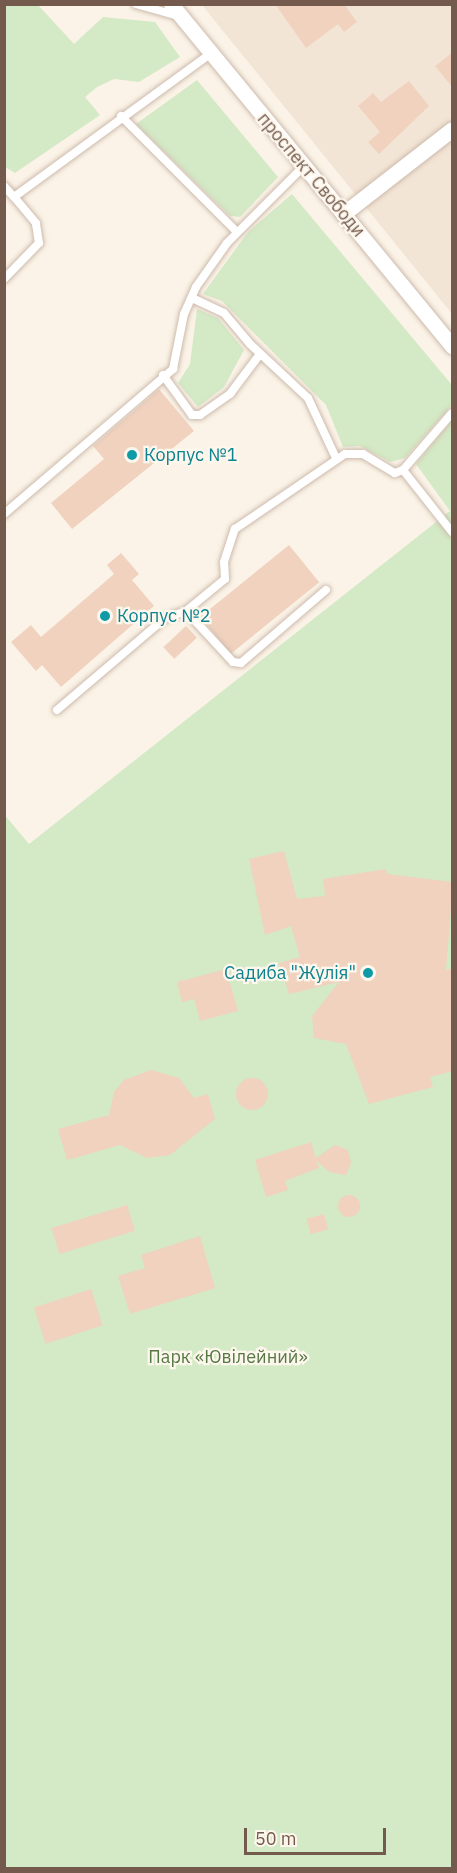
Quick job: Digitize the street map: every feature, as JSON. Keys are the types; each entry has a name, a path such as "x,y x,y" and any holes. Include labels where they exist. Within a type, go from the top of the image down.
{"street":[{"name":"проспект Свободи","path":"171,4 453,346"},
{"path":"343,214 453,129"}],"lane":[{"path":"136,4 182,18"},
{"path":"14,197 121,116 210,54"},
{"path":"121,116 237,232"},
{"path":"4,514 163,375 179,356 184,314 192,298 237,232 304,166"},
{"path":"4,186 36,223 39,243 4,279"},
{"path":"192,298 224,313 260,354 308,398 336,458"},
{"path":"163,375 195,416 230,394 260,354"},
{"path":"57,710 165,618 186,611 225,579 232,532 336,458 363,454 394,473 403,470 453,413"},
{"path":"403,470 453,532"},
{"path":"186,611 233,662 241,663 326,590"}],"shaded area":[{"path":"202,5 452,5 452,314 415,268"}],"green space":[{"path":"4,5 38,5 74,44 103,17 155,22 180,57 139,82 114,79 97,87 85,97 100,115 15,173 5,167"},
{"path":"197,80 278,177 240,217 230,216 136,124"},
{"path":"292,194 452,385 452,405 405,458 390,462 360,446 343,447 326,405 222,301 203,294 248,232"},
{"path":"197,309 218,318 244,350 224,387 198,407 178,383 190,364"},
{"name":"Парк «Ювілейний»","path":"452,420 452,1868 5,1868 4,814 29,844 450,511 416,464"}],"building":[{"path":"275,4 344,4 357,22 344,32 338,24 306,48"},
{"path":"453,52 453,88 435,66"},
{"path":"409,81 429,106 379,154 368,142 380,132 358,106 373,93 381,102"},
{"name":"Корпус №1","path":"159,389 194,431 72,529 51,503 104,459 93,446"},
{"path":"289,545 319,582 231,654 200,617"},
{"name":"Корпус №2","path":"121,553 139,574 132,580 154,606 61,687 42,665 36,671 11,642 31,625 41,637 114,574 107,565"},
{"path":"186,626 197,638 174,659 163,647"},
{"name":"Садиба \"Жулія\"","path":"284,851 297,899 325,896 323,879 386,869 387,874 453,882 446,970 453,968 453,1071 430,1077 433,1087 369,1104 346,1044 314,1038 312,1016 339,982 289,994 279,963 300,957 291,926 265,935 249,859"},
{"path":"226,969 238,1011 200,1021 194,999 182,1002 177,982"},
{"path":"151,1070 179,1078 194,1098 208,1094 215,1119 170,1155 147,1158 120,1145 67,1160 58,1129 109,1115 114,1092 124,1080"},
{"path":"252,1078 263,1083 268,1094 263,1105 252,1110 241,1105 236,1094 241,1083"},
{"path":"311,1142 316,1158 335,1145 348,1150 351,1163 346,1175 329,1172 317,1161 319,1168 285,1181 288,1190 266,1197 255,1160"},
{"path":"349,1195 357,1198 360,1206 357,1214 349,1217 341,1214 338,1206 341,1198"},
{"path":"127,1205 135,1231 59,1254 51,1228"},
{"path":"324,1214 328,1229 311,1234 307,1219"},
{"path":"200,1236 215,1288 130,1314 118,1276 145,1268 141,1255"},
{"path":"91,1289 103,1325 46,1344 34,1308"}],"place":[{"name":"Корпус №1","path":"132,455"},
{"name":"Корпус №2","path":"105,616"},
{"name":"Садиба \"Жулія\"","path":"368,973"}]}
